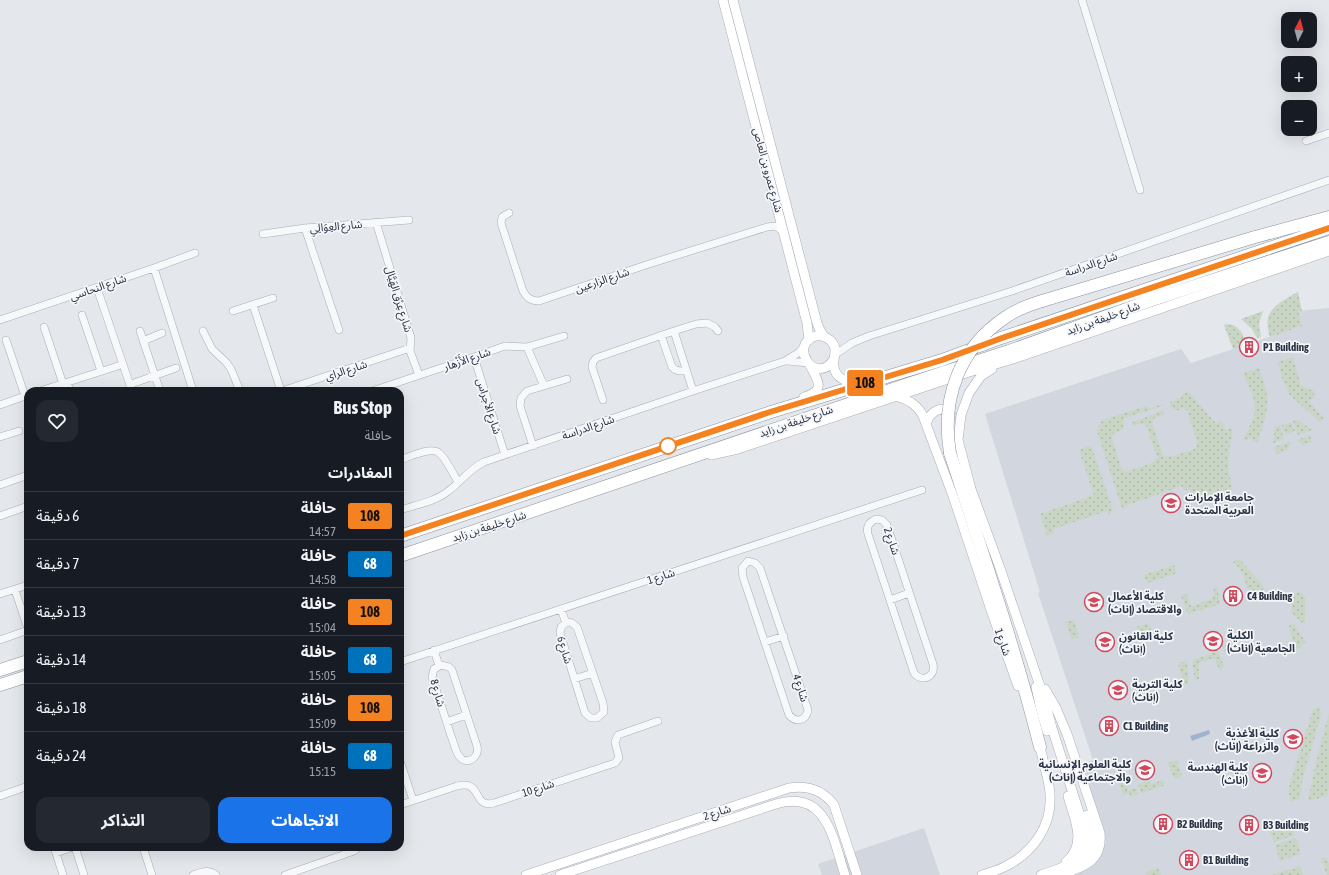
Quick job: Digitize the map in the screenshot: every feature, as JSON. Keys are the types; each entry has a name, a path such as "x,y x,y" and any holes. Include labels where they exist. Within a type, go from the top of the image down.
{"highway":[{"path":"1040,747 1002,611 950,453 947,427 948,412 954,384 963,362 976,344 985,335 1005,317 1022,308 1255,237 1329,217"},
{"name":"شارع خليفة بن زايد","path":"404,535 770,412 942,360 1002,338 1329,228"},
{"name":"شارع خليفة بن زايد","path":"404,555 1009,351 1152,300 1329,242"},
{"path":"0,670 24,661"},
{"path":"0,685 24,677"}],"street":[{"name":"شارع عمرو بن العاص","path":"723,0 807,323 807,343"},
{"name":"شارع عمرو بن العاص","path":"733,0 817,323 820,330 828,339"},
{"path":"1082,0 1140,190"},
{"path":"1306,141 1329,133"},
{"name":"شارع الدراسة","path":"835,357 852,344 894,328 1012,291 1329,180"},
{"path":"767,227 772,224 774,220 776,202"},
{"name":"شارع الزارعين","path":"509,213 502,217 501,223 523,291 530,300 535,301 539,301 649,264 767,227"},
{"name":"شارع العِوَالِي","path":"263,234 305,228 410,220"},
{"name":"شارع عِرْق الهَيَّال","path":"376,222 411,338 411,354 419,375"},
{"path":"767,227 775,226 784,232"},
{"path":"305,228 339,330"},
{"path":"694,456 710,456 734,450 966,373 1013,359 1329,251"},
{"name":"شارع النحاسي","path":"0,320 97,288 195,253"},
{"path":"154,268 192,387"},
{"path":"97,288 131,387"},
{"path":"233,311 273,298"},
{"path":"253,305 281,387"},
{"path":"82,315 101,371"},
{"path":"603,400 592,368 594,360 599,357 696,324 707,323 715,327 718,331"},
{"path":"44,327 68,387"},
{"path":"140,331 159,387"},
{"path":"203,331 212,349 231,369 238,387"},
{"path":"674,331 693,391"},
{"path":"143,340 162,333"},
{"path":"661,335 672,366 680,371 686,370"},
{"name":"شارع الأَزْهار","path":"384,387 505,346 527,347 564,336"},
{"path":"770,412 780,405 808,396 815,392 818,387 818,379 804,354 807,343 816,336 839,343 852,344"},
{"path":"828,339 836,348 836,370 842,379 848,381 862,380 886,373 897,373"},
{"path":"6,340 24,387"},
{"name":"شارع الدراسة","path":"404,509 440,496 473,468 484,462 785,361 798,353 807,343"},
{"path":"527,347 544,386"},
{"name":"شارع الراي","path":"294,387 410,348"},
{"name":"شارع الأجراس","path":"474,357 505,455"},
{"path":"809,364 816,368 824,368 830,365 835,357"},
{"name":"شارع 1","path":"1013,359 985,372 973,386 961,415 958,440 971,489 1036,674 1084,827 1086,840 1082,853 1074,862 1041,875"},
{"name":"شارع الدراسة","path":"785,361 796,361 809,364"},
{"path":"52,387 118,366"},
{"path":"134,383 176,368"},
{"path":"533,446 520,406 520,402 524,394 527,391 567,379"},
{"path":"0,405 24,396"},
{"name":"شارع 1","path":"896,396 908,400 917,406 923,416 953,496 995,621 1040,747 1050,786 1049,811 1045,826 1037,840 1025,854 1007,866 982,875"},
{"path":"926,424 933,412 937,410 946,410 950,413 956,423 958,440"},
{"path":"0,437 19,431"},
{"path":"404,459 435,450 441,454 458,482"},
{"path":"0,485 24,477"},
{"name":"شارع 1","path":"404,661 922,490"},
{"path":"0,516 24,507"},
{"name":"شارع 2","path":"870,507 874,520"},
{"name":"شارع 2","path":"874,520 882,520 887,525 909,593 934,668 932,674 926,678 919,678 914,673 867,531 868,525 874,520"},
{"path":"744,549 748,562"},
{"name":"شارع 4","path":"748,562 755,563 760,568 784,636 808,710 806,716 800,720 794,720 789,715 742,574 743,566 748,562"},
{"path":"0,594 24,587"},
{"path":"15,590 24,618"},
{"path":"890,600 909,593"},
{"name":"شارع 6","path":"561,609 566,623"},
{"name":"شارع 6","path":"566,623 572,623 577,627 593,673 604,706 602,714 597,718 589,717 585,712 574,679 560,633 561,627 566,623"},
{"path":"0,640 24,631"},
{"path":"765,642 784,636"},
{"name":"شارع 8","path":"434,650 439,666"},
{"name":"شارع 8","path":"439,666 445,666 452,670 466,716 478,749 477,755 469,761 462,760 458,755 432,677 434,669 439,666"},
{"name":"شارع 6","path":"574,679 593,673"},
{"path":"1033,875 1059,866 1069,859 1076,849 1079,838 1077,827 1040,710 1037,695 1036,674"},
{"path":"1036,674 1050,696 1063,723 1100,833 1099,849 1094,858 1081,868 1059,875"},
{"name":"شارع 1","path":"1044,698 1056,720 1092,829 1093,841 1090,852 1081,862 1074,867 1049,875"},
{"name":"شارع 8","path":"447,722 466,716"},
{"name":"شارع 10","path":"404,803 466,784 470,785 475,790 482,801 487,804 494,803 615,763 618,758 616,742 618,735 658,721"},
{"path":"404,773 413,800"},
{"name":"شارع 2","path":"526,875 797,786 808,787 822,793 834,805 857,875"},
{"path":"0,796 24,787"},
{"name":"شارع 2","path":"560,875 792,800 812,806 823,816 831,832 845,875"},
{"path":"55,851 63,875"},
{"path":"75,851 84,875"},
{"path":"144,851 152,875"},
{"path":"285,875 354,851"},
{"path":"193,875 206,871 216,875"}],"shaded area":[{"name":"جامعة الإمارات العربية المتحدة","path":"1329,308 1329,875 1069,875 1092,866 1099,858 1106,843 1081,765 1093,760 1038,593 1040,592 985,414 1181,349 1191,363 1302,326 1299,311"},
{"path":"924,828 940,875 822,875 818,864"}],"green space":[{"path":"1298,292 1302,311 1299,311 1302,326 1270,337 1268,328 1269,314 1278,304"},
{"path":"1263,311 1259,323 1261,337 1257,338 1252,329 1241,319"},
{"path":"1227,324 1238,328 1247,345 1233,349 1224,325"},
{"path":"1293,357 1301,386 1314,391 1314,397 1309,402 1324,418 1320,422 1290,395 1283,381 1278,362"},
{"path":"1259,368 1266,392 1267,408 1258,442 1254,442 1250,437 1247,440 1243,440 1252,422 1255,405 1253,396 1243,373"},
{"path":"1189,392 1216,424 1220,421 1227,430 1230,428 1233,431 1229,460 1231,490 1223,497 1197,506 1190,490 1184,490 1182,486 1125,506 1126,509 1122,508 1098,434 1099,425 1103,420 1146,406 1150,408 1163,404 1162,406 1125,418 1123,421 1124,428 1115,433 1113,436 1112,438 1121,467 1126,472 1154,462 1157,457 1146,425 1142,423 1133,426 1131,423 1162,411 1164,412 1164,415 1154,418 1152,423 1163,456 1169,457 1193,450 1196,447 1197,442 1187,410 1183,408 1176,411 1173,410 1170,402 1181,398 1183,394"},
{"path":"1298,420 1312,430 1298,435 1293,421"},
{"path":"1291,422 1295,431 1285,435 1282,425"},
{"path":"1280,425 1284,439 1273,443 1275,427"},
{"path":"1310,435 1312,442 1303,445 1297,440"},
{"path":"1290,442 1288,450 1277,454 1274,447"},
{"path":"1091,445 1113,510 1109,516 1107,511 1053,529 1054,533 1047,536 1040,514 1094,495 1079,450"},
{"path":"1237,559 1242,562 1266,589 1249,595 1246,582 1240,569 1233,563"},
{"path":"1174,565 1177,573 1147,583 1144,575"},
{"path":"1217,587 1220,604 1188,614 1181,596 1187,594 1191,607 1213,598 1214,588"},
{"path":"1297,592 1302,593 1305,597 1305,623 1301,622 1291,612 1294,596"},
{"path":"1074,620 1079,637 1072,640 1066,622"},
{"path":"1149,623 1154,637 1141,641 1136,627"},
{"path":"1294,624 1306,643 1300,645 1301,648 1295,650 1289,626"},
{"path":"1234,641 1237,646 1225,653 1222,646"},
{"path":"1218,651 1224,667 1219,670 1215,658 1198,663 1199,679 1195,680 1192,660"},
{"path":"1187,660 1189,684 1184,684 1178,664"},
{"path":"1320,707 1321,715 1302,781 1300,799 1291,802 1289,793 1290,783 1313,709"},
{"path":"1329,713 1329,787 1327,796 1308,801 1315,766"},
{"path":"1177,760 1182,776 1174,779 1168,763"},
{"path":"1124,780 1128,791 1136,788 1138,794 1131,797 1129,793 1123,795 1119,782"},
{"path":"1163,780 1165,785 1141,793 1138,784 1149,781 1151,784"},
{"path":"1292,825 1295,835 1274,842 1270,832"},
{"path":"1296,838 1301,854 1280,861 1275,845"},
{"path":"1326,857 1329,864 1329,875 1327,875 1321,859"},
{"path":"1300,866 1303,875 1272,875"},
{"path":"1158,868 1161,875 1147,875 1146,872"}],"water":[{"path":"1209,730 1210,734 1192,741 1190,736"}],"bus line":[{"name":"108","path":"404,535 770,412 942,360 1002,338 1329,228"}],"place":[{"name":"P1 Building","path":"1249,347"},
{"name":"جامعة الإمارات العربية المتحدة","path":"1171,503"},
{"name":"C4 Building","path":"1233,596"},
{"name":"كلية الأعمال والاقتصاد (إناث)","path":"1094,602"},
{"name":"الكلية الجامعية (إناث)","path":"1213,641"},
{"name":"كلية القانون (إناث)","path":"1105,642"},
{"name":"كلية التربية (إناث)","path":"1118,690"},
{"name":"C1 Building","path":"1109,726"},
{"name":"كلية الأغذية والزراعة (إناث)","path":"1293,739"},
{"name":"كلية العلوم الإنسانية والاجتماعية (إناث)","path":"1145,770"},
{"name":"كلية الهندسة (إناث)","path":"1262,773"},
{"name":"B2 Building","path":"1163,824"},
{"name":"B3 Building","path":"1249,825"},
{"name":"B1 Building","path":"1189,860"}]}
